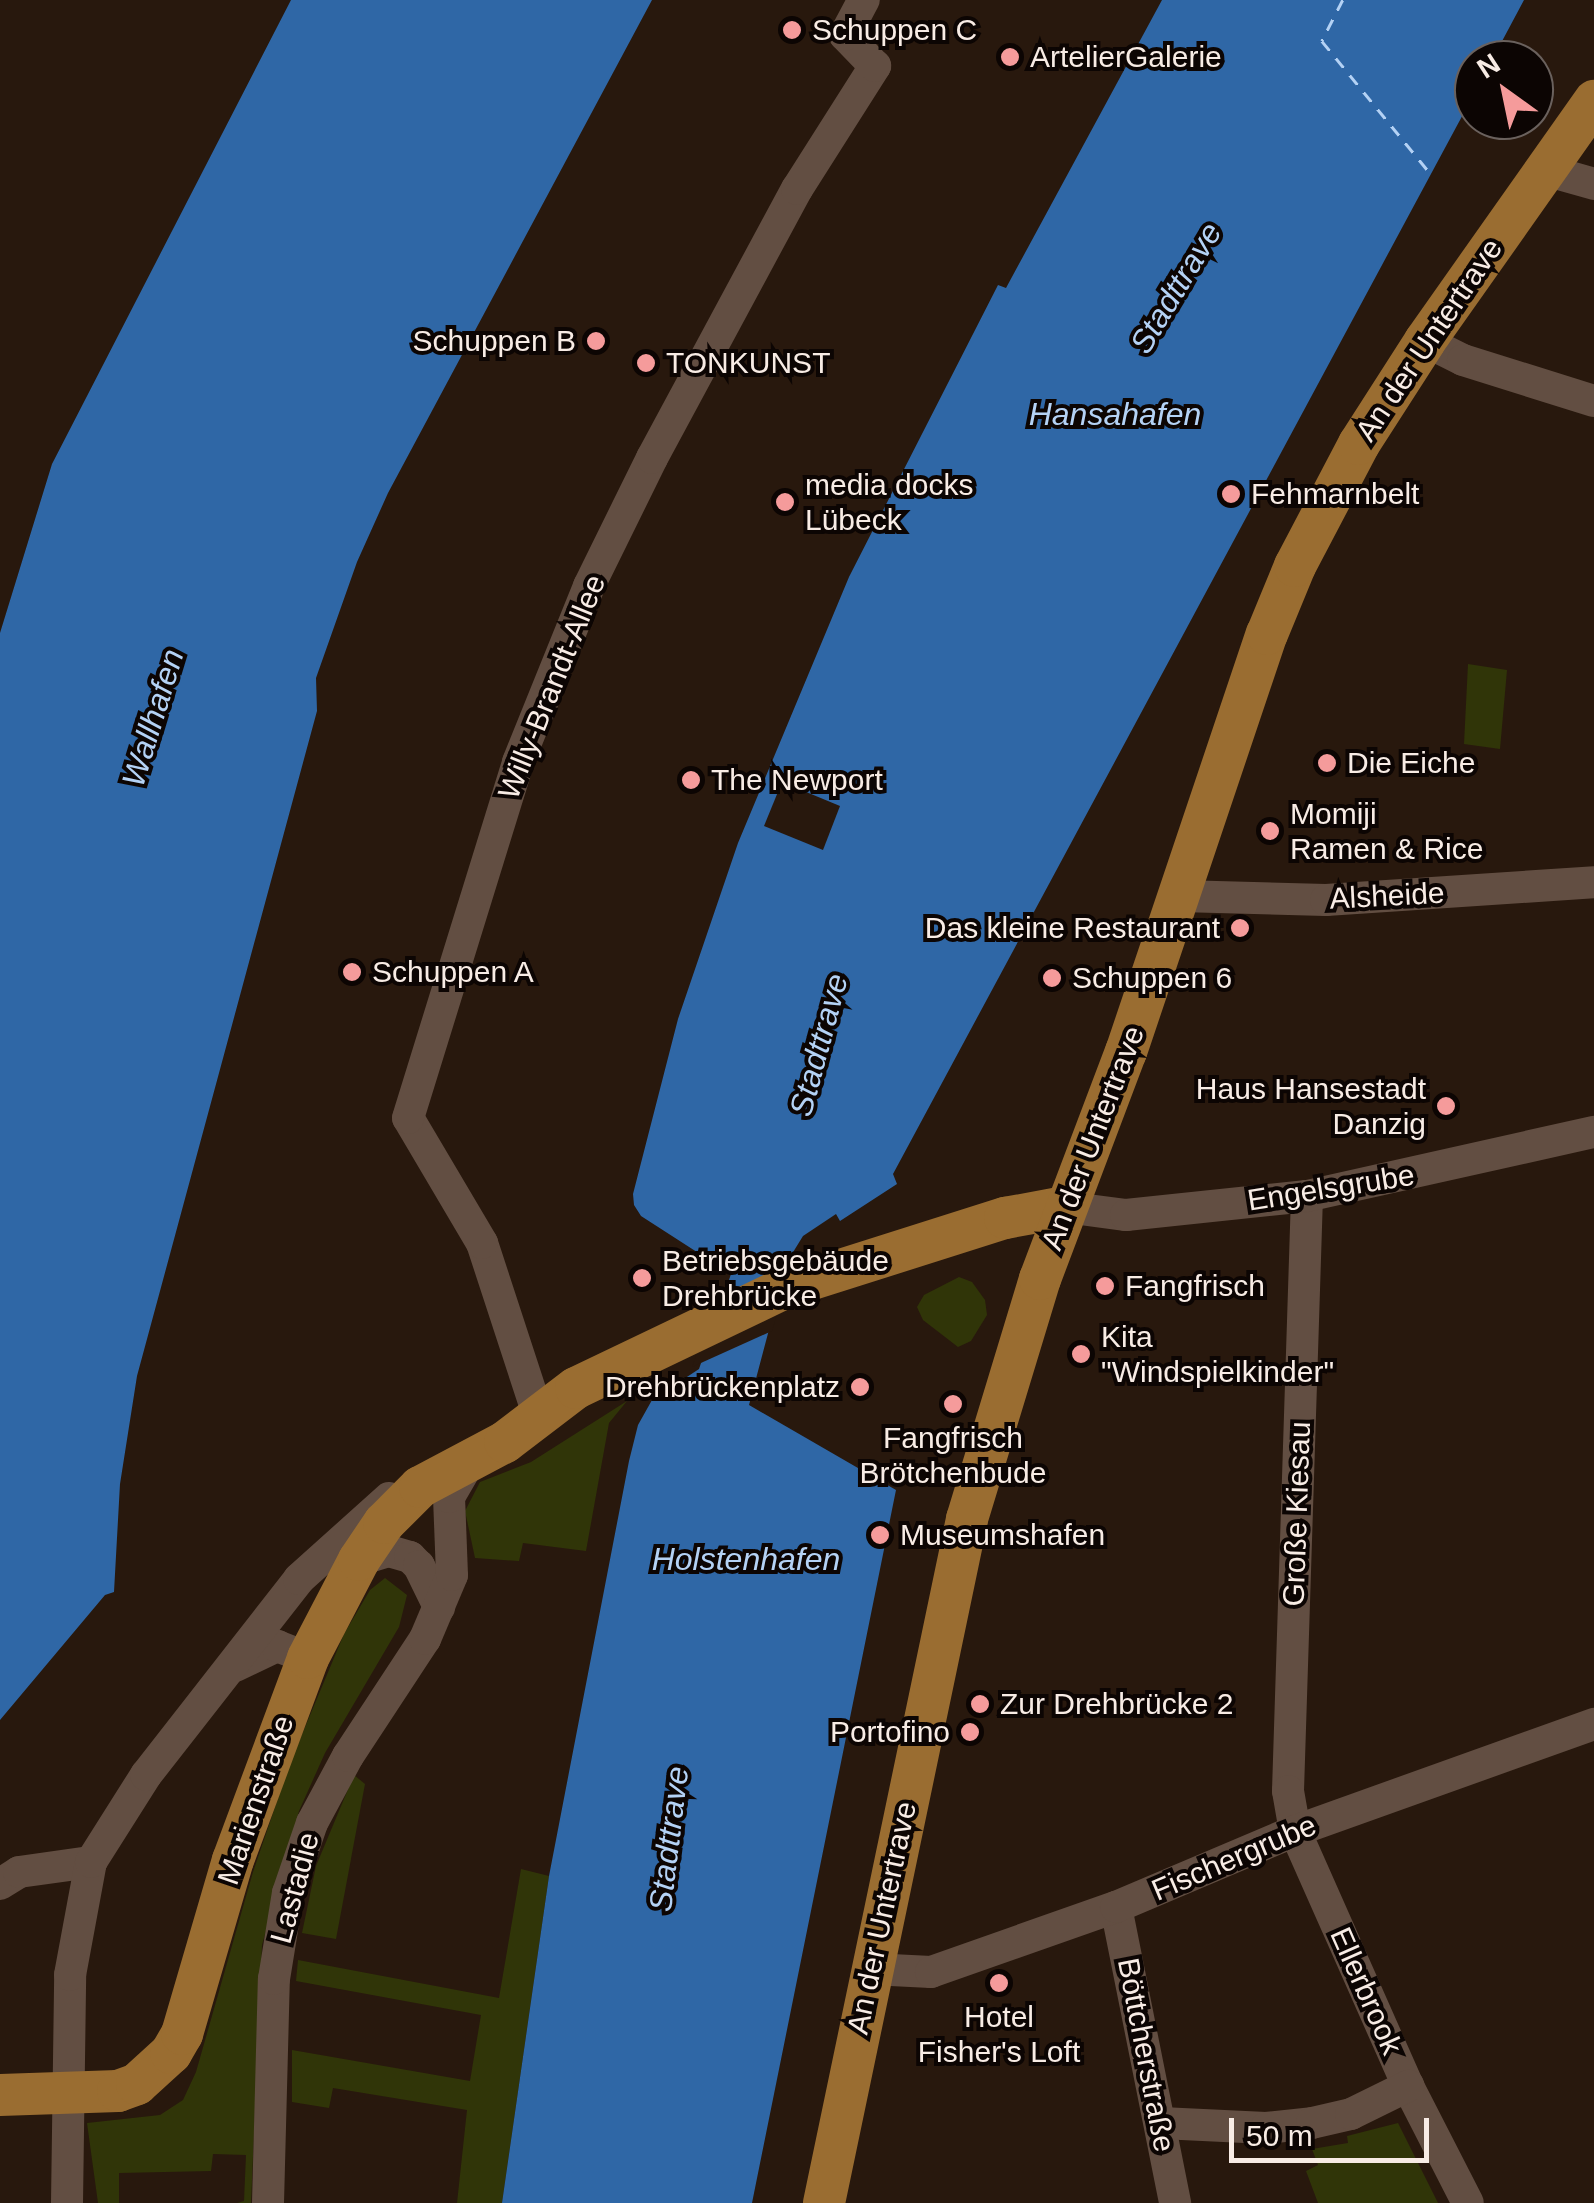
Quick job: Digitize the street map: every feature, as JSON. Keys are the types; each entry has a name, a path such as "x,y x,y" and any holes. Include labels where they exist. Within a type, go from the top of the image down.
{"main road":[{"name":"An der Untertrave","path":"824,2203 967,1519 1065,1207 1180,896 1284,592 1359,444 1425,341 1594,100"},
{"path":"420,1487 545,1414 642,1364 862,1264 1004,1218 1065,1207"},
{"name":"Marienstraße","path":"0,2095 94,2095 137,2084 170,2053 182,2034 233,1860 308,1658 359,1560 384,1523 420,1487"}],"street":[{"name":"Willy-Brandt-Allee","path":"545,1414 534,1402 482,1243 408,1118 518,762 574,621 652,458 770,239 876,66 845,35 864,0"},
{"path":"1545,170 1594,184"},
{"path":"1425,341 1463,360 1594,401"},
{"name":"Alsheide","path":"1180,896 1326,900 1594,882"},
{"name":"Engelsgrube","path":"1065,1207 1126,1215 1307,1196 1594,1132"},
{"name":"Große Kiesau","path":"1294,1831 1288,1791 1307,1196"},
{"name":"Lastadie","path":"268,2203 274,1979 288,1893 312,1823 348,1756 425,1639 452,1576 449,1498 471,1459"},
{"path":"67,2203 70,1976 90,1862 146,1774 298,1579 391,1497 420,1487"},
{"path":"359,1560 389,1551 410,1557 419,1566 438,1607"},
{"path":"227,1670 260,1650 276,1646 308,1658"},
{"name":"Fischergrube","path":"871,1969 932,1972 1116,1908 1294,1831 1594,1724"},
{"name":"Ellerbrook","path":"1294,1831 1408,2086 1468,2203"},
{"path":"0,1884 19,1872 90,1862"},
{"name":"Böttcherstraße","path":"1116,1908 1175,2203"},
{"path":"1161,2122 1266,2128 1312,2123 1351,2114 1408,2086"}],"green space":[{"path":"1468,664 1507,670 1500,749 1464,744"},
{"path":"959,1277 972,1282 985,1300 987,1315 971,1341 958,1347 923,1320 917,1307 924,1295"},
{"path":"627,1401 609,1423 586,1551 523,1543 519,1561 475,1558 465,1511 480,1482 531,1462"},
{"path":"385,1578 407,1595 399,1627 325,1753 299,1811 262,1945 251,2203 237,2203 244,2201 246,2155 213,2154 211,2171 119,2173 119,2203 98,2203 87,2123 160,2115 183,2100 196,2072 253,1872 290,1763 344,1634 370,1590"},
{"path":"354,1775 365,1784 336,1939 302,1933 316,1866"},
{"path":"521,1869 549,1876 502,2203 457,2203 467,2110 333,2088 329,2108 292,2102 292,2050 470,2081 481,2015 296,1981 298,1960 499,1998"},
{"path":"1398,2123 1438,2203 1318,2203 1306,2171 1318,2165 1312,2149 1348,2143 1347,2136"}],"water":[{"name":"Wallhafen","path":"291,0 652,0 388,493 357,562 316,678 317,711 137,1376 120,1484 114,1592 105,1595 0,1720 0,633 52,464"},
{"name":"Hansahafen","path":"1162,0 1524,0 1503,40 1454,40 1454,131 893,1174 897,1184 840,1221 836,1214 803,1236 787,1262 749,1405 896,1490 752,2203 502,2203 549,1876 629,1461 638,1425 652,1400 699,1369 731,1274 641,1216 634,1205 633,1194 678,1019 738,843 849,577 998,285 1006,288"}],"pier":[{"path":"782,782 840,806 823,850 764,826"},
{"path":"791,1267 772,1331 692,1367 715,1301"}],"ferry route":[{"path":"1343,0 1322,41 1431,174"}],"place":[{"name":"Schuppen C","path":"792,30"},
{"name":"ArtelierGalerie","path":"1010,57"},
{"name":"Schuppen B","path":"596,341"},
{"name":"TONKUNST","path":"646,363"},
{"name":"Fehmarnbelt","path":"1231,494"},
{"name":"media docks Lübeck","path":"785,502"},
{"name":"Die Eiche","path":"1327,763"},
{"name":"The Newport","path":"691,780"},
{"name":"Momiji Ramen & Rice","path":"1270,831"},
{"name":"Das kleine Restaurant","path":"1240,928"},
{"name":"Schuppen A","path":"352,972"},
{"name":"Schuppen 6","path":"1052,978"},
{"name":"Haus Hansestadt Danzig","path":"1446,1106"},
{"name":"Betriebsgebäude Drehbrücke","path":"642,1278"},
{"name":"Fangfrisch","path":"1105,1286"},
{"name":"Kita \"Windspielkinder\"","path":"1081,1354"},
{"name":"Drehbrückenplatz","path":"860,1387"},
{"name":"Fangfrisch Brötchenbude","path":"953,1404"},
{"name":"Museumshafen","path":"880,1535"},
{"name":"Zur Drehbrücke 2","path":"980,1704"},
{"name":"Portofino","path":"970,1732"},
{"name":"Hotel Fisher's Loft","path":"999,1983"}],"water label":[{"name":"Stadttrave","path":"1176,288"},
{"name":"Stadttrave","path":"819,1045"},
{"name":"Holstenhafen","path":"746,1559"},
{"name":"Stadttrave","path":"669,1839"}]}
